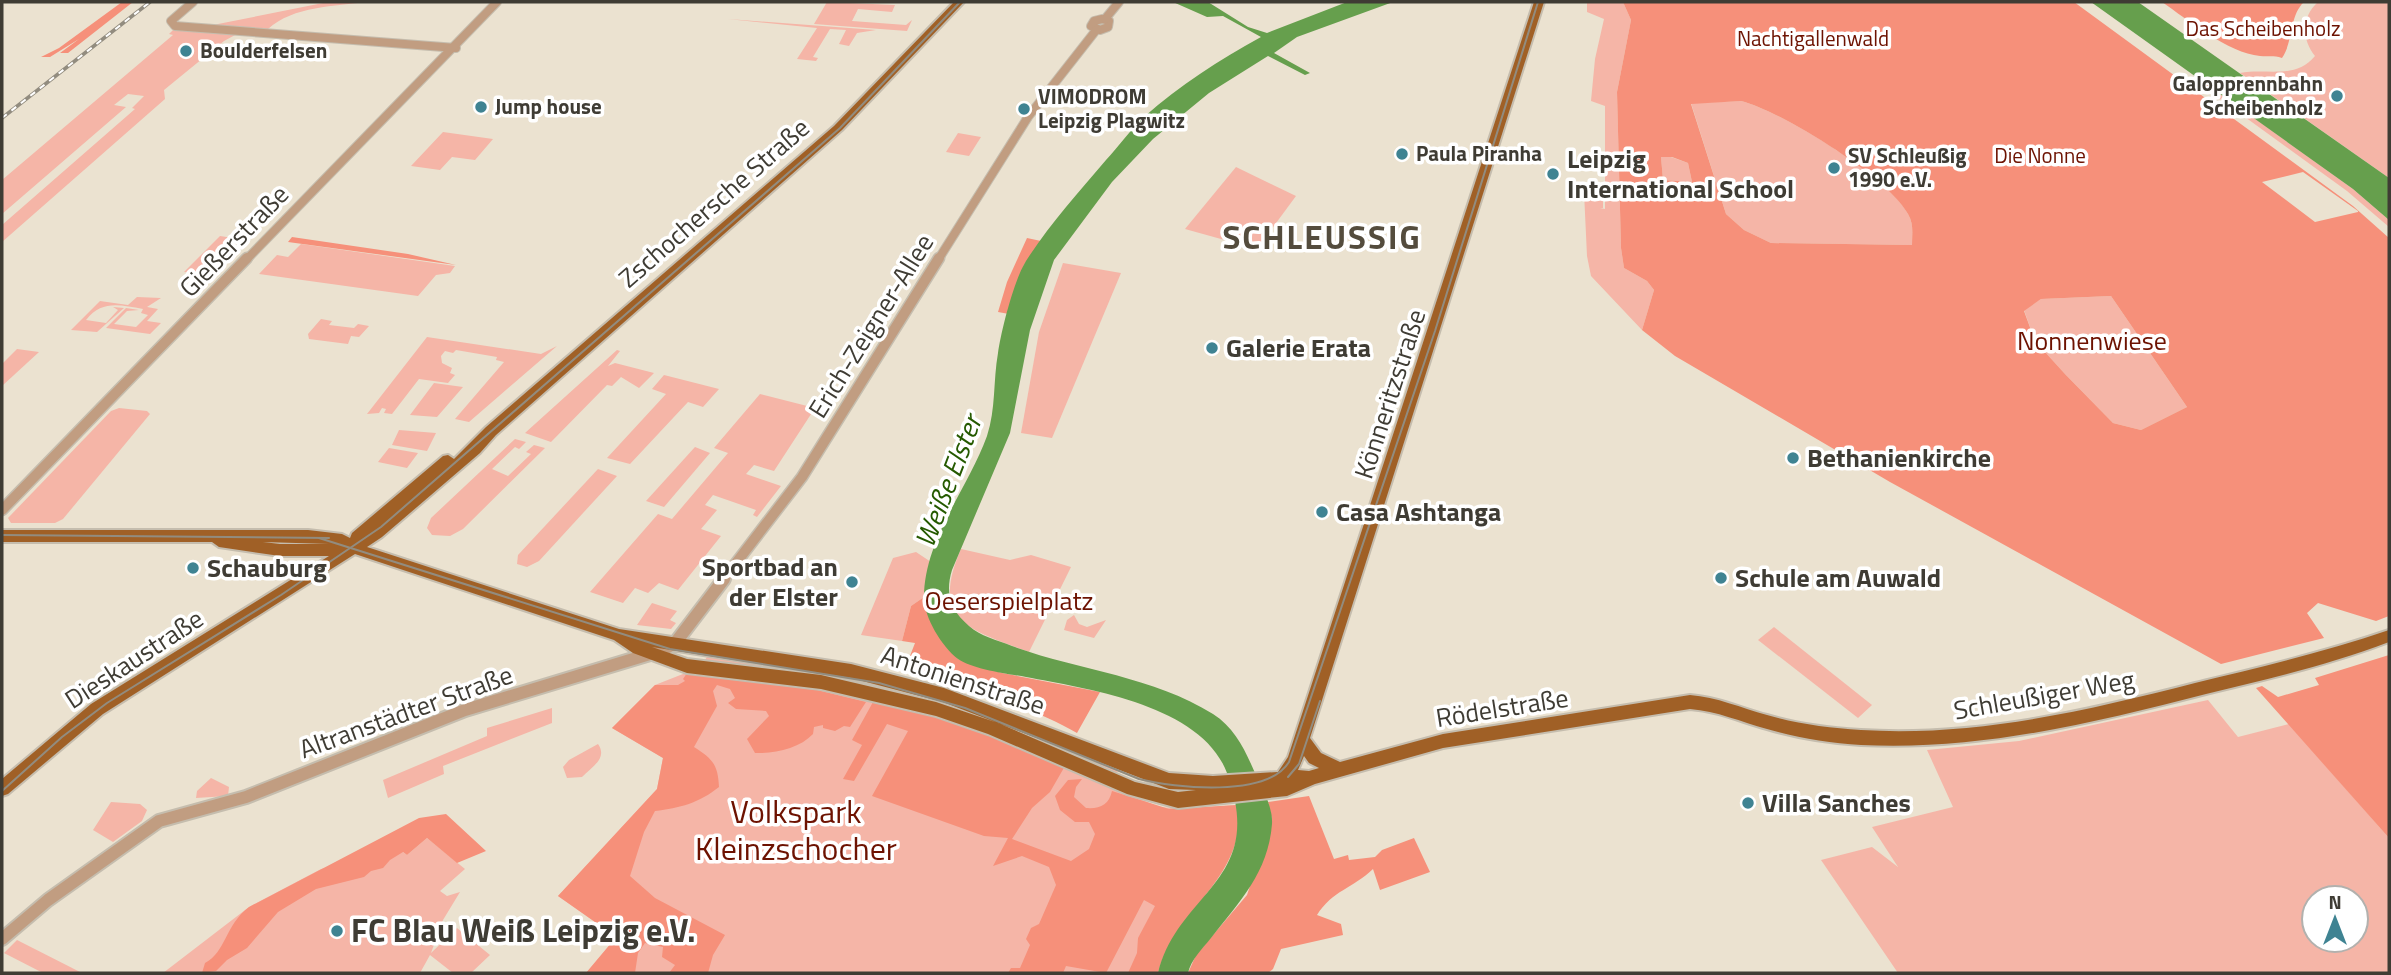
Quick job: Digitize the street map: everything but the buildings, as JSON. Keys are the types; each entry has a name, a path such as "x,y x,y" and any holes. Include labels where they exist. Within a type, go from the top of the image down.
{"main road":[{"name":"Zschochersche Straße","path":"351,549 394,520 475,449 491,431 838,128 959,2"},
{"name":"Könneritzstraße","path":"1266,785 1285,777 1295,761 1438,326 1539,2"},
{"name":"Zschochersche Straße","path":"351,549 384,515 463,447 491,431"},
{"name":"Antonienstraße","path":"2,536 207,538 243,534 333,538 351,549 619,635 676,642 882,678 1001,714 1154,778 1215,790"},
{"name":"Antonienstraße","path":"207,538 249,547 294,551 351,549"},
{"name":"Dieskaustraße","path":"2,789 97,709 351,549"},
{"path":"294,551 303,557 304,563 296,583"},
{"name":"Antonienstraße","path":"619,635 652,654 673,662 874,693 992,727 1159,797 1178,800 1215,790 1266,785"},
{"name":"Schleußiger Weg","path":"1702,702 1767,722 1831,735 1955,736 2087,716 2298,664 2389,636"},
{"name":"Rödelstraße","path":"1266,785 1287,788 1312,777 1471,736 1702,702"},
{"path":"1302,740 1315,758 1339,770"},
{"path":"1295,761 1301,770 1312,777"},
{"name":"Rödelstraße","path":"1285,777 1312,777"}],"street":[{"path":"193,2 172,22 192,28 456,47"},
{"name":"Gießerstraße","path":"2,509 497,2"},
{"name":"Erich-Zeigner-Allee","path":"676,642 802,477 1028,117 1119,2"},
{"path":"673,662 671,653 676,642"},
{"name":"Altranstädter Straße","path":"2,939 140,831 177,815 246,797 465,710 652,654 676,642"}],"green space":[{"path":"122,2 133,2 68,53 60,53 79,39 50,57 41,57 59,48"},
{"path":"328,2 367,2 302,11 278,21 268,29 213,25"},
{"path":"827,2 895,5 892,12 858,9 852,21 906,25 912,20 907,31 814,24"},
{"path":"1587,2 1623,2 1631,20 1617,92 1621,248 1624,268 1647,281 1654,290 1642,330 1591,276 1587,256 1584,192 1603,194 1603,208 1600,208 1605,209 1605,106 1591,101 1595,59 1604,19 1587,12"},
{"name":"Die Nonne","path":"1623,2 2074,2 2353,206 2389,238 2389,616 2376,621 2318,603 2307,613 2324,638 2221,664 1890,482 1675,356 1642,330 1654,290 1647,281 1624,268 1621,248 1617,92 1631,20","holes":["1741,101 1781,118 1832,147 1897,199 1911,222 1912,245 1771,243 1744,230 1726,214 1691,104","1661,157 1672,157 1688,163 1692,182 1663,180","2303,172 2358,212 2315,222 2262,182","2111,296 2187,407 2141,430 2113,423 2035,341 2024,311 2041,299"]},
{"name":"Das Scheibenholz","path":"2162,2 2304,2 2296,14 2282,58 2248,54 2235,49 2209,35"},
{"name":"Galopprennbahn Scheibenholz","path":"2318,2 2389,2 2389,178 2240,73 2290,71 2315,56 2307,42 2305,28 2309,14"},
{"path":"728,19 876,30 857,33 849,46 839,44 846,30 830,29 813,57 818,58 816,61 797,59 817,28"},
{"path":"175,28 237,34 224,41 164,90 165,99 2,242 2,225 135,109 132,108 144,96 128,94 114,105 126,107 2,214 2,180 173,35 169,34"},
{"path":"2204,82 2353,189 2389,220 2389,227 2347,191 2198,83"},
{"path":"1741,101 1806,131 1880,182 1908,214 1912,225 1912,245 1771,243 1744,230 1726,214 1691,103"},
{"path":"443,132 493,139 475,160 452,157 440,170 411,166"},
{"path":"958,133 981,137 969,156 946,152"},
{"path":"1661,157 1671,157 1688,163 1692,182 1663,180"},
{"path":"1236,167 1296,196 1257,249 1185,229"},
{"path":"220,236 233,238 197,273 184,272"},
{"path":"292,237 408,254 456,265 288,242"},
{"path":"1027,238 1041,241 1024,265 1009,314 998,312 1007,282"},
{"path":"301,244 455,266 450,273 436,275 418,296 259,274 277,255 288,257"},
{"path":"1063,263 1121,273 1052,438 1021,433 1039,332"},
{"name":"Nonnenwiese","path":"2111,296 2187,407 2141,430 2113,423 2065,374 2035,341 2024,310 2041,299"},
{"path":"137,297 161,298 147,307 158,309 147,321 161,323 150,334 106,328 126,308 139,310 127,311 114,324 136,327 148,315 141,313 143,309 119,305 98,309 86,320 106,323 118,310 113,307 124,308 97,332 71,330 100,301 128,305"},
{"path":"321,319 332,321 329,325 354,328 358,324 369,326 359,337 351,336 348,344 309,339 308,334"},
{"path":"427,337 541,354 557,346 469,422 455,419 504,362 496,360 497,357 456,350 453,353 445,351 441,356 442,363 452,368 450,373 455,375 448,383 419,379 392,414 384,413 386,409 382,408 379,413 367,414"},
{"path":"17,349 39,352 2,386 2,364"},
{"path":"617,350 620,351 608,366 615,363 654,373 639,388 621,377 612,386 607,385 551,442 525,433"},
{"path":"664,375 719,389 703,407 688,402 630,464 607,458 666,394 652,389"},
{"path":"434,383 463,387 437,417 410,415"},
{"path":"760,394 815,408 774,471 754,465 746,474 781,486 757,517 753,515 756,510 713,495 705,505 717,510 701,529 721,536 678,590 659,583 648,593 635,588 623,603 590,592 658,514 672,519 728,453 714,448"},
{"path":"119,408 147,411 150,414 63,519 55,523 11,523 8,518 111,411"},
{"path":"399,430 436,433 427,451 392,445"},
{"path":"515,439 526,442 519,449 515,447 492,469 508,476 531,454 526,452 534,445 545,448 463,529 450,536 432,535 427,528 431,518"},
{"path":"695,447 710,453 664,507 646,501"},
{"path":"389,448 418,453 407,468 378,462"},
{"path":"598,469 617,476 539,561 527,567 517,564 518,555"},
{"name":"Oeserspielplatz","path":"961,549 1010,560 1031,555 1071,567 1029,652 974,629 961,620 953,608 950,593 952,573"},
{"path":"916,552 931,562 924,597 911,606 902,641 861,635 893,558"},
{"path":"924,597 927,611 958,659 1002,673 1100,692 1077,733 1010,703 960,686 888,667 892,659 908,661 915,643 902,641 911,606"},
{"path":"652,603 677,611 670,620 676,623 671,629 637,625"},
{"path":"1074,615 1079,624 1087,627 1106,620 1094,638 1064,630 1067,620"},
{"path":"1774,627 1872,705 1858,718 1758,640"},
{"path":"708,655 860,677 966,705 1119,768 1115,776 962,713 702,665"},
{"path":"2389,655 2389,838 2256,688 2262,686 2278,697 2319,685 2315,678"},
{"name":"Volkspark Kleinzschocher","path":"688,672 820,688 875,700 1036,755 1159,807 1186,809 1237,805 1158,973 586,973 623,929 595,922 558,896 657,789 663,758 612,728 655,685"},
{"path":"687,673 817,690 866,702 850,727 844,726 835,731 823,728 823,725 814,727 813,734 808,739 794,746 779,751 755,753 747,739 769,716 766,711 736,709 728,703 735,698 730,689 717,685 713,691 717,706 694,747 713,763 719,787 689,804 655,811 644,832 630,876 655,898 725,935 713,955 708,973 669,973 675,965 662,957 663,947 645,943 638,953 635,973 586,973 623,929 595,922 558,896 657,789 663,758 612,728 655,685 678,685 685,681 683,679"},
{"path":"2208,700 2238,737 2289,724 2389,838 2389,973 1898,973 1821,860 1872,847 1898,867 1872,827 1953,807 1927,750 2019,741"},
{"path":"873,702 948,720 1065,766 1050,792 1032,808 1012,839 1071,861 1089,849 1095,834 1089,822 1075,822 1060,810 1055,796 1068,780 1082,779 1076,787 1074,797 1086,808 1103,805 1109,800 1112,791 1169,809 1237,805 1238,830 1232,852 1222,873 1178,930 1158,973 1128,973 1137,953 1138,938 1155,906 1144,900 1106,973 1066,966 1063,973 1008,973 1011,968 1020,968 1030,945 1026,939 1031,928 1039,924 1056,885 1049,867 1022,856 993,866 1008,838 984,836 872,796 908,731 887,724 854,781 843,779 862,745 852,740"},
{"path":"552,708 552,723 443,766 444,774 388,798 383,780 487,736 487,728"},
{"path":"598,744 601,754 594,766 582,777 567,778 563,767 569,760"},
{"path":"211,778 229,787 228,796 196,798 197,791"},
{"path":"1309,796 1334,859 1348,855 1349,860 1375,857 1382,850 1414,838 1430,872 1380,890 1373,869 1336,895 1317,915 1341,924 1343,935 1281,949 1273,969 1268,973 1188,973 1196,955 1247,895 1272,820 1268,802"},
{"path":"111,802 140,804 147,810 142,821 113,842 93,830"},
{"path":"446,814 486,851 457,863 427,838 407,855 403,852 383,868 371,871 364,877 316,889 278,912 247,948 227,960 216,971 202,973 205,963 217,952 235,922 249,907 419,818"},
{"path":"427,838 465,869 440,891 447,896 460,892 443,920 431,953 457,928 490,955 471,973 453,973 430,955 420,973 163,973 249,907 321,869 400,850 407,855"},
{"path":"17,940 82,973 43,973 4,953"}],"shaded area":[{"path":"1173,2 1208,2 1248,27 1267,33 1347,2 1393,2 1297,37 1274,53 1310,73 1305,75 1268,56 1209,93 1153,139 1112,182 1054,260 1030,330 1010,433 950,578 949,594 953,607 978,633 1037,654 1140,682 1190,701 1221,720 1243,748 1271,811 1272,824 1265,857 1251,886 1197,955 1188,973 1158,973 1169,945 1183,922 1215,883 1228,862 1236,839 1236,809 1227,773 1214,750 1194,731 1169,716 1140,704 964,663 952,654 935,631 927,614 924,598 931,555 987,436 1002,332 1026,261 1064,209 1144,117 1200,74 1261,37 1223,16 1207,17"},
{"path":"2091,2 2138,2 2389,178 2389,220 2353,189"}],"tram line":[{"path":"350,548 381,527 840,128 960,2"},
{"path":"350,548 670,649 879,683 965,708 1139,779 1196,787 1241,786 1261,781 1278,773 1289,762 1435,331 1538,2"},
{"path":"2,535 329,538"},
{"path":"319,538 350,548"},
{"path":"2,791 62,737 107,703 281,595 350,548"},
{"path":"1288,777 1299,764 1320,701"}],"railway":[{"path":"2,118 150,2"}],"place":[{"name":"Boulderfelsen","path":"186,51"},
{"name":"Galopprennbahn Scheibenholz","path":"2337,96"},
{"name":"Jump house","path":"481,107"},
{"name":"VIMODROM Leipzig Plagwitz","path":"1024,109"},
{"name":"Paula Piranha","path":"1402,154"},
{"name":"SV Schleußig 1990 e.V.","path":"1834,168"},
{"name":"Leipzig International School","path":"1553,174"},
{"name":"Galerie Erata","path":"1212,348"},
{"name":"Bethanienkirche","path":"1793,458"},
{"name":"Casa Ashtanga","path":"1322,512"},
{"name":"Schauburg","path":"193,568"},
{"name":"Schule am Auwald","path":"1721,578"},
{"name":"Sportbad an der Elster","path":"852,582"},
{"name":"Villa Sanches","path":"1748,803"},
{"name":"FC Blau Weiß Leipzig e.V.","path":"337,931"}],"district":[{"name":"SCHLEUSSIG","path":"1322,237"}],"park label":[{"name":"Nachtigallenwald","path":"1813,39"}],"water label":[{"name":"Weiße Elster","path":"948,481"}]}
